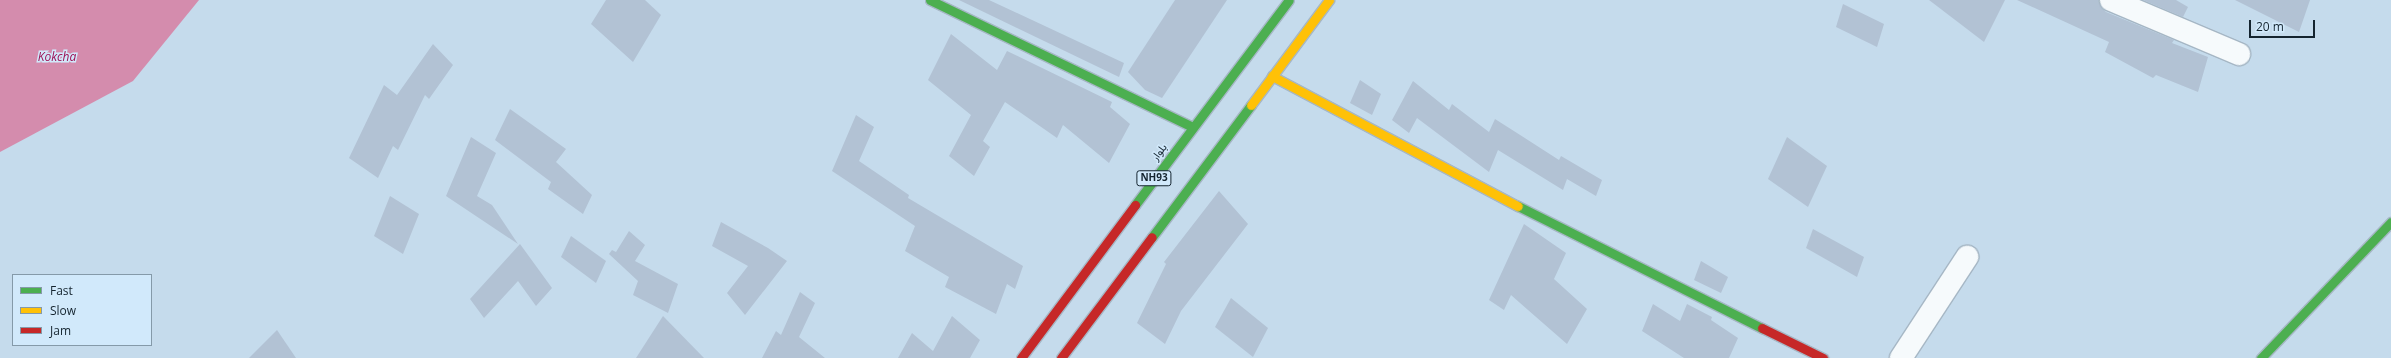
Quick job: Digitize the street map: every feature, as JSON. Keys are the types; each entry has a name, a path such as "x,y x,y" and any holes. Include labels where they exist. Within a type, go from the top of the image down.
{"street":[{"path":"930,0 1193,127"},
{"name":"بلوار","path":"1021,358 1289,0"},
{"name":"NH93","path":"1061,358 1329,0"},
{"path":"2111,0 2239,54"},
{"path":"1272,76 1515,205 1823,358"},
{"path":"2260,358 2391,222"},
{"path":"1901,358 1967,257"}],"water":[{"name":"Kokcha","path":"0,0 199,0 133,81 0,152"}],"building":[{"path":"606,0 645,0 661,15 633,62 591,24"},
{"path":"959,0 989,0 1124,63 1119,77"},
{"path":"1175,0 1227,0 1162,98 1145,90 1128,72"},
{"path":"1929,0 2005,0 1984,42"},
{"path":"2017,0 2099,0 2101,7 2106,12 2174,40 2172,43 2208,57 2198,92 2156,75 2153,78 2105,52 2109,42"},
{"path":"2143,0 2176,0 2188,7 2183,17"},
{"path":"2235,0 2310,0 2299,32"},
{"path":"1843,4 1884,24 1877,47 1836,27"},
{"path":"951,34 997,70 1007,51 1112,102 1110,107 1130,124 1109,163 1063,125 1057,138 1005,102 983,141 990,147 974,176 949,156 971,115 928,80"},
{"path":"433,44 453,65 429,99 425,95 398,150 393,146 378,178 349,158 384,85 397,95"},
{"path":"1360,80 1381,94 1372,115 1350,103"},
{"path":"1413,81 1449,110 1452,104 1489,132 1495,119 1559,160 1561,156 1602,180 1596,196 1567,179 1563,190 1498,150 1489,172 1417,118 1409,133 1392,120"},
{"path":"510,109 566,149 556,162 592,195 583,214 548,189 551,182 495,140"},
{"path":"856,115 874,127 859,161 909,195 908,198 1023,266 1015,289 1007,284 996,314 945,287 949,277 905,251 915,226 832,171"},
{"path":"471,137 496,153 477,196 492,205 518,244 446,196"},
{"path":"1787,137 1827,166 1808,207 1768,179"},
{"path":"1219,191 1248,224 1181,311 1165,344 1137,323 1166,264 1164,262"},
{"path":"390,196 419,214 403,254 374,236"},
{"path":"721,222 768,248 787,261 745,315 727,293 748,266 712,246"},
{"path":"1524,224 1566,253 1554,279 1587,309 1567,344 1511,295 1504,310 1489,300"},
{"path":"1813,229 1864,257 1857,277 1806,248"},
{"path":"629,231 645,245 635,261 678,284 668,313 633,295 638,281 609,254 612,250 616,252"},
{"path":"571,236 606,261 596,283 561,257"},
{"path":"520,244 552,288 536,306 518,281 484,318 470,299"},
{"path":"1701,261 1728,277 1721,293 1694,280"},
{"path":"800,292 815,303 799,337 825,358 762,358 776,331 781,335"},
{"path":"1231,298 1268,328 1253,357 1215,327"},
{"path":"1653,304 1680,321 1687,304 1712,317 1711,320 1738,338 1729,358 1684,358 1642,331"},
{"path":"663,316 704,358 636,358"},
{"path":"952,316 980,340 970,358 898,358 912,333 933,351"},
{"path":"277,330 296,358 249,358"}],"traffic: fast":[{"path":"930,0 1193,127"},
{"path":"1135,205 1289,0"},
{"path":"1152,237 1251,105"},
{"path":"1518,206 1762,328"},
{"path":"2261,358 2391,222"}],"traffic: slow":[{"path":"1251,105 1329,0"},
{"path":"1272,76 1518,206"}],"traffic: jam":[{"path":"1021,358 1135,205"},
{"path":"1061,358 1152,237"},
{"path":"1762,328 1823,358"}]}
